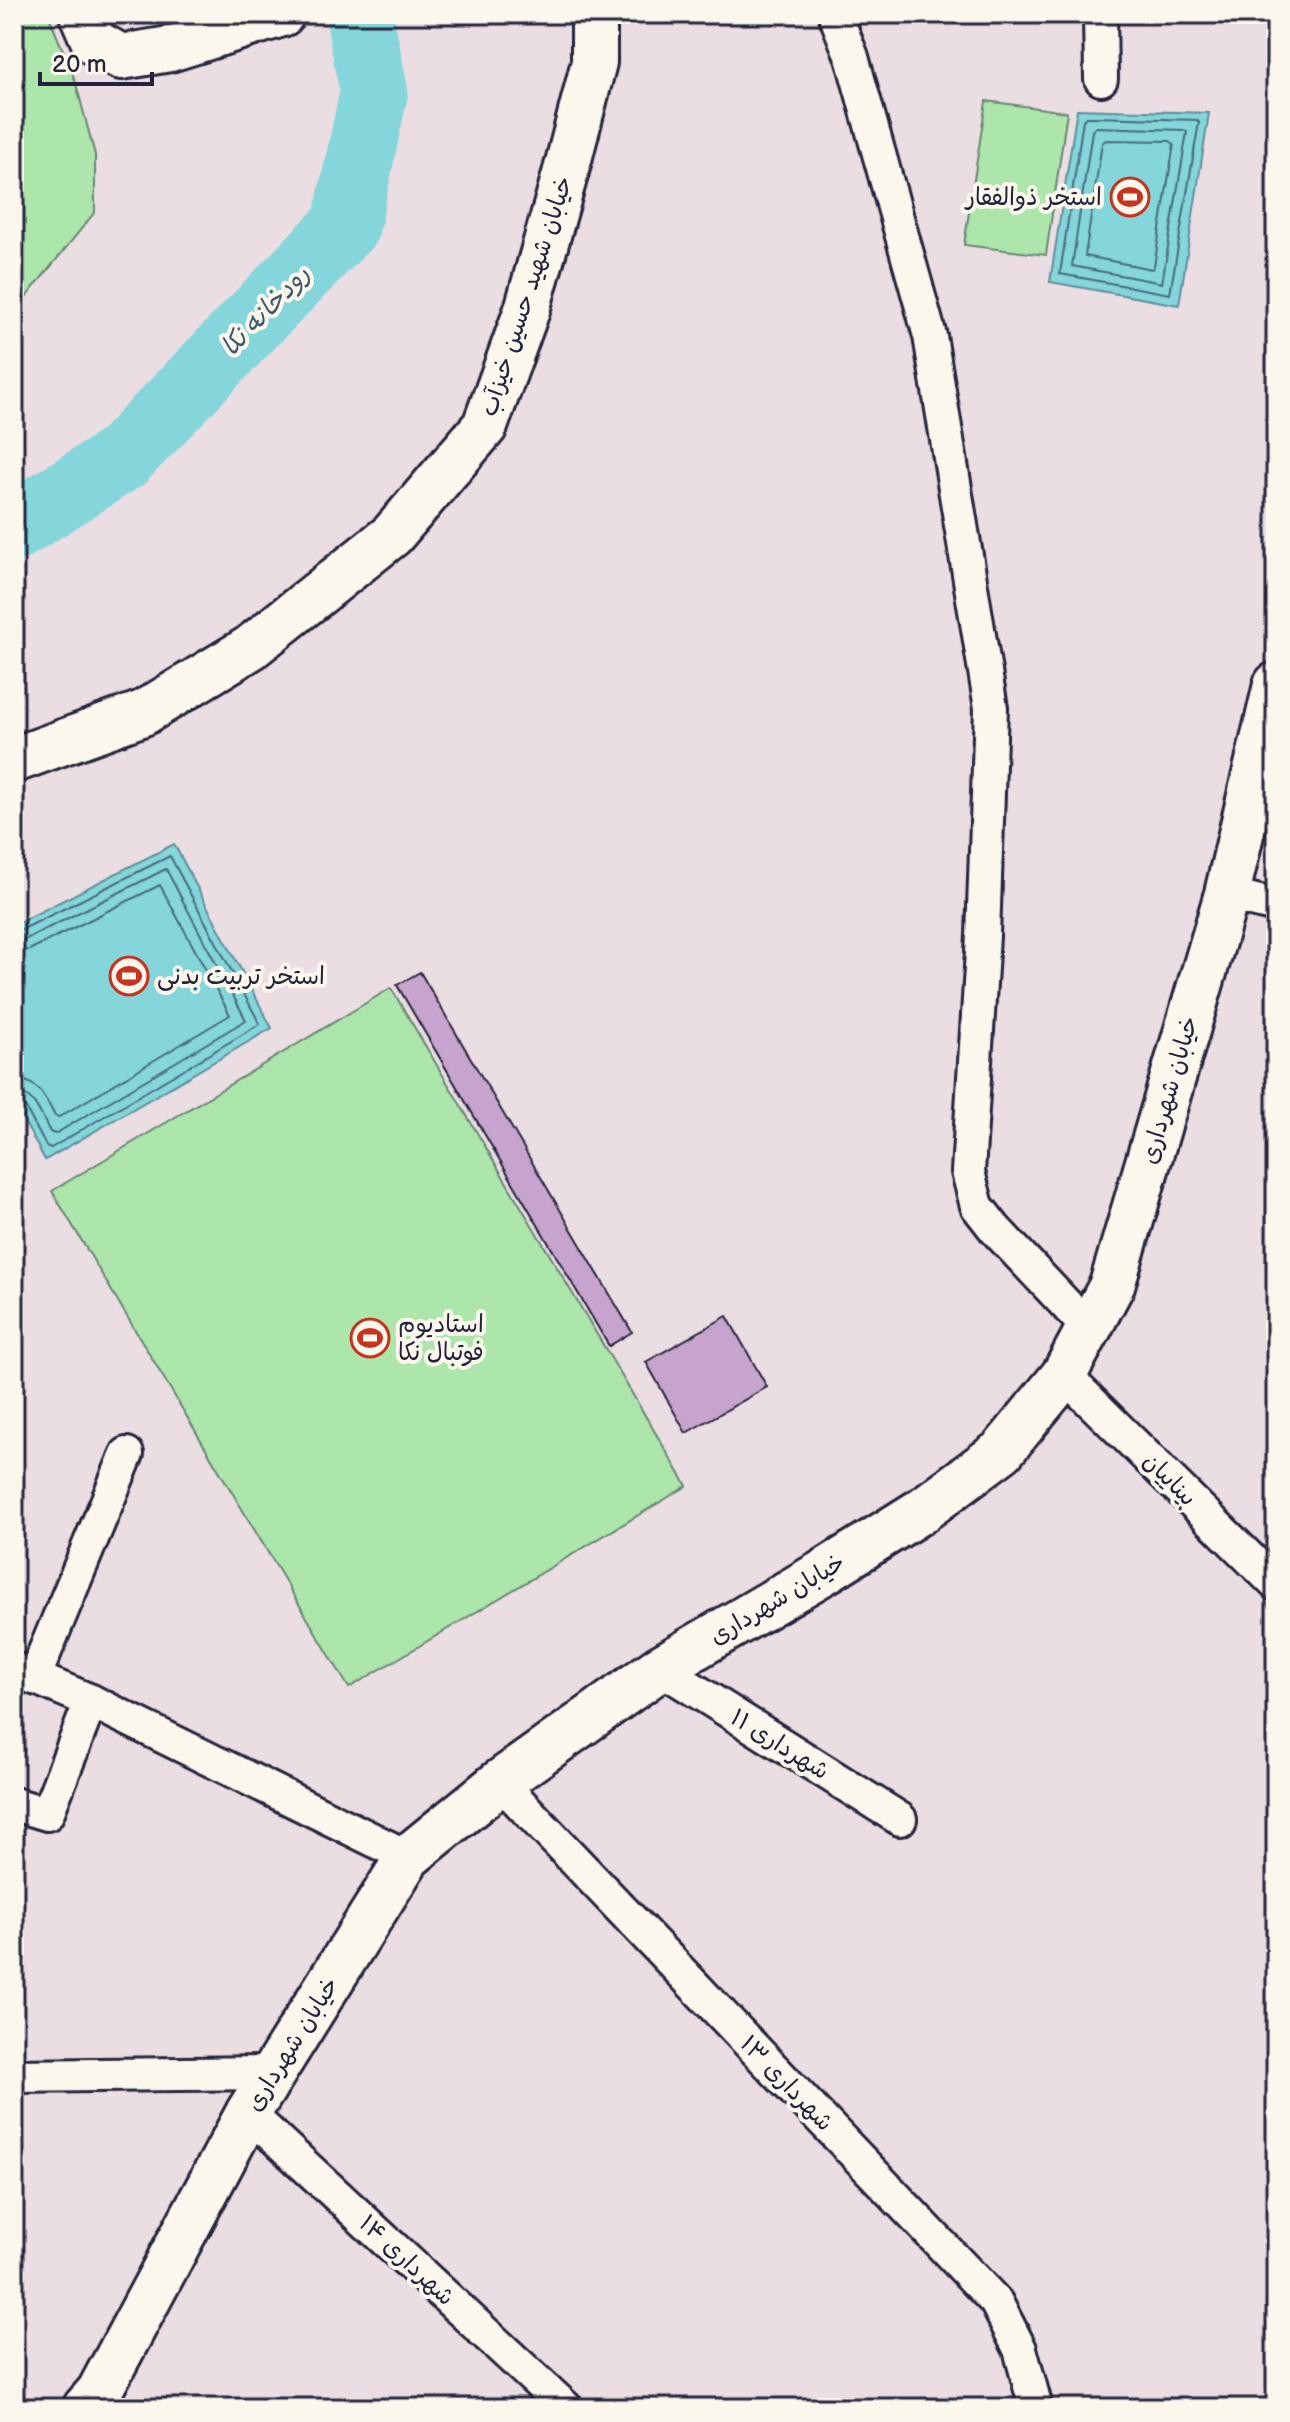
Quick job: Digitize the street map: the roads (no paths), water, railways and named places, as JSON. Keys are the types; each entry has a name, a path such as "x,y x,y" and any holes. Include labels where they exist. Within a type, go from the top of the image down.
{"street":[{"path":"82,14 94,42 121,57 170,49 282,14"},
{"name":"خیابان شهید حسین خیزآب","path":"14,760 143,713 250,648 392,535 485,426 527,310 566,171 594,62 594,14"},
{"path":"835,14 852,57 930,336 991,708 983,936 968,1172 977,1206 1089,1329"},
{"path":"1100,14 1101,79"},
{"name":"خیابان شهرداری","path":"85,2408 99,2392 248,2113 408,1857 500,1782 660,1668 921,1511 1002,1451 1064,1375 1112,1285 1227,894 1276,685"},
{"path":"1227,894 1276,906"},
{"name":"بیناییان","path":"1064,1375 1276,1584"},
{"path":"127,1454 24,1674 91,1701 408,1857"},
{"name":"شهرداری ۱۱","path":"660,1668 900,1819"},
{"path":"14,1804 47,1814 91,1701"},
{"name":"شهرداری ۱۳","path":"500,1782 996,2302 1020,2349 1036,2408"},
{"path":"14,2076 274,2073"},
{"name":"شهرداری ۱۴","path":"248,2113 566,2408"}],"water":[{"name":"استخر ذوالفقار","path":"1077,109 1209,113 1179,305 1050,282"},
{"name":"استخر تربیت بدنی","path":"174,844 272,1028 45,1160 14,1103 14,925"}],"waterway":[{"name":"رودخانه نکا","path":"14,527 122,458 346,225 374,92 359,14"}],"place":[{"name":"استخر ذوالفقار","path":"1130,197"},
{"name":"استخر تربیت بدنی","path":"129,976"},
{"name":"استادیوم فوتبال نکا","path":"370,1338"}]}
